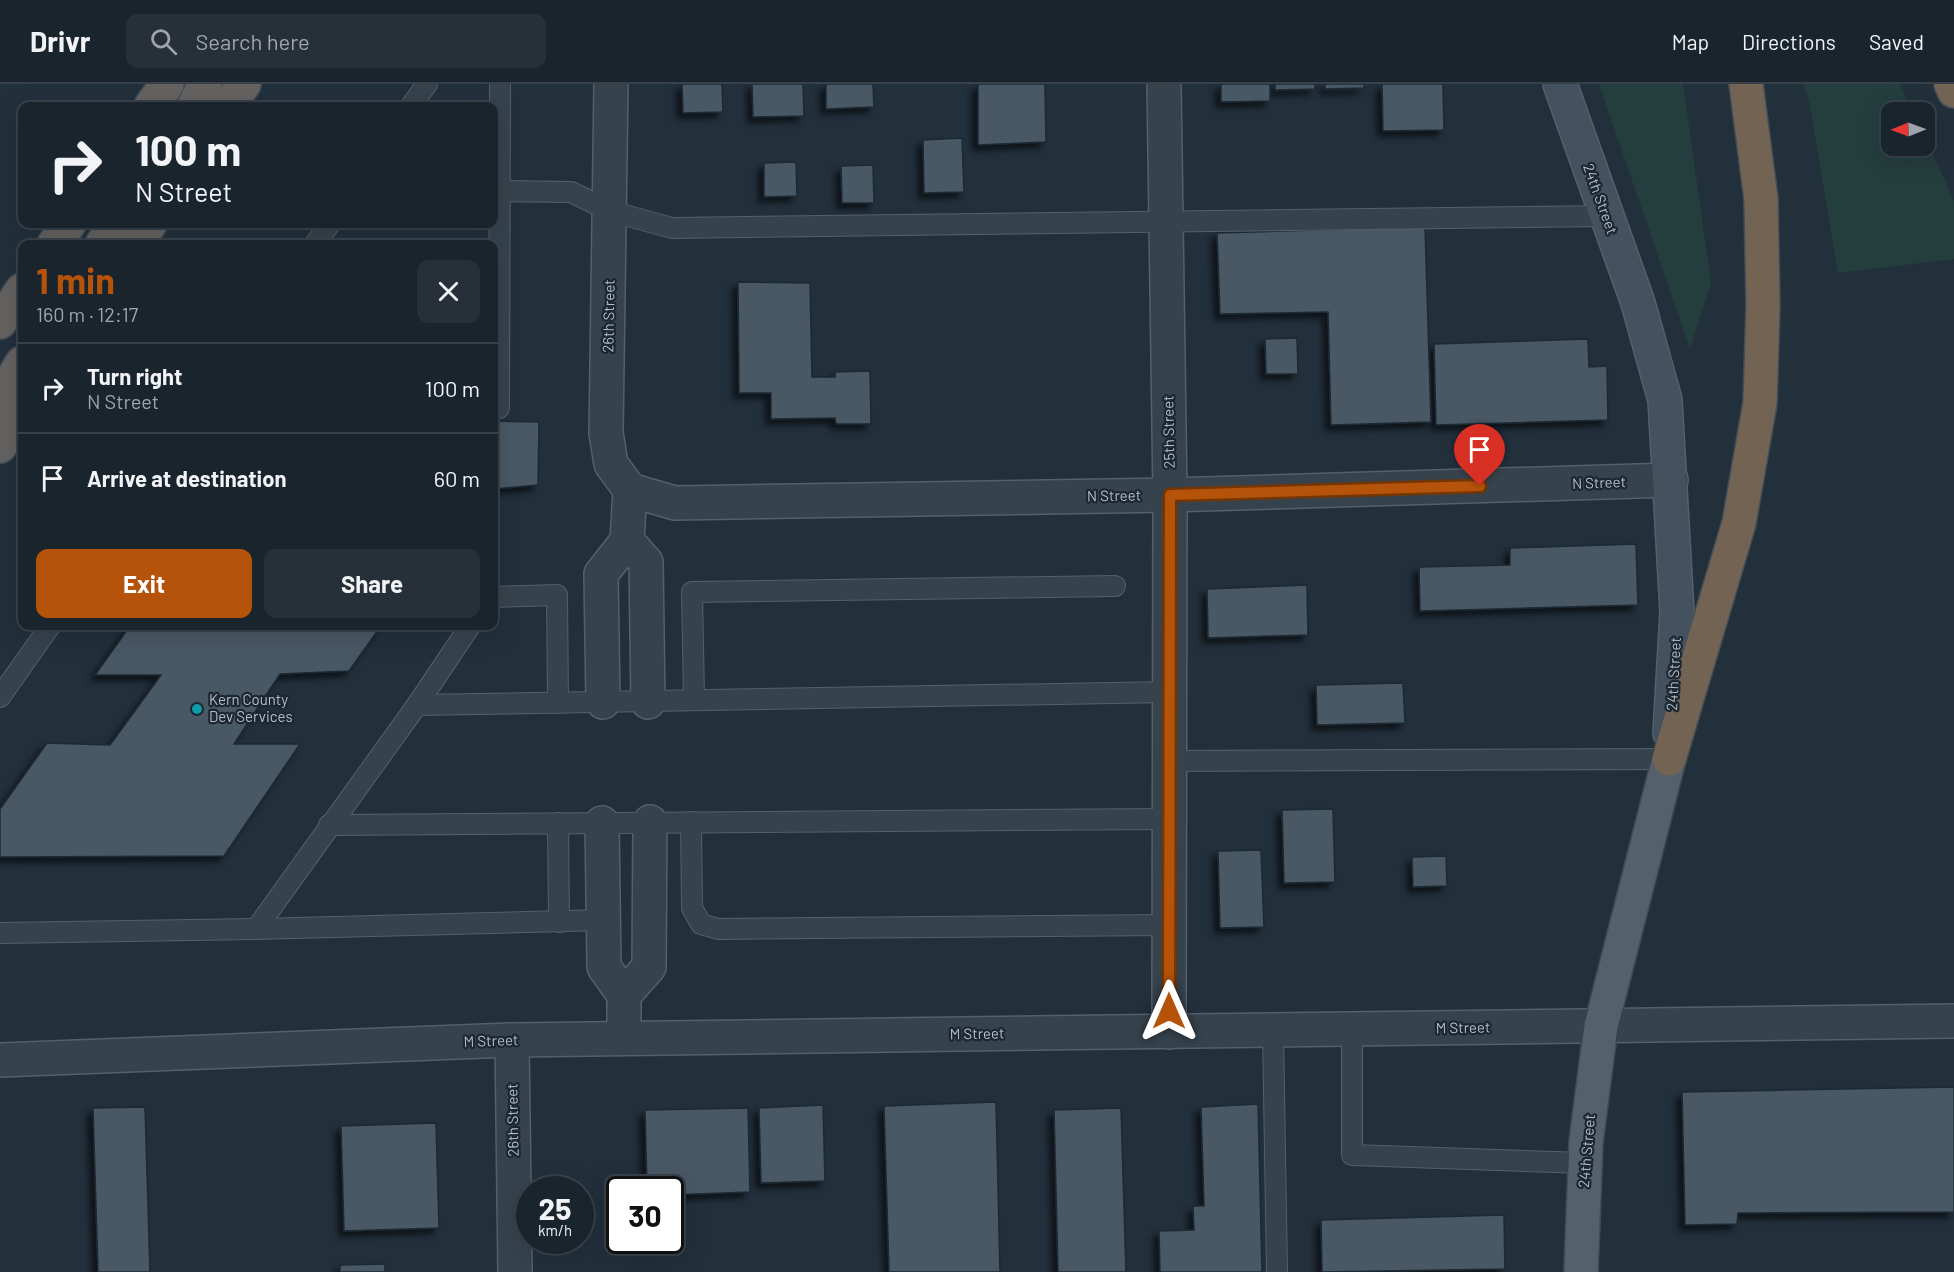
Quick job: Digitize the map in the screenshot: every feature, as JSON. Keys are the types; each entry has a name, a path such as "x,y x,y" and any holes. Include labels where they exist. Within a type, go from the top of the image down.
{"highway":[{"path":"154,102 167,84"},
{"path":"196,102 205,84"},
{"path":"231,102 244,84"},
{"path":"1669,759 1739,524 1760,403 1763,305 1761,199 1746,84"},
{"path":"1953,85 1954,91"},
{"path":"0,399 18,370"},
{"path":"0,446 18,419"}],"main road":[{"name":"24th Street","path":"1560,84 1638,303 1665,400 1677,612 1669,759 1601,1026 1584,1163 1581,1272"}],"street":[{"name":"26th Street","path":"611,84 606,434 611,464 630,490"},
{"name":"25th Street","path":"1164,84 1170,495 1169,1032"},
{"name":"N Street","path":"630,490 675,503 1170,495 1671,480"},
{"path":"603,702 601,574 627,542 630,490"},
{"path":"627,542 646,562 648,702"},
{"path":"624,995 649,967 650,822"},
{"path":"602,823 604,966 624,995 624,1038"},
{"name":"M Street","path":"0,1060 512,1040 1954,1021"},
{"name":"26th Street","path":"512,1040 514,1272"}],"lane":[{"path":"414,102 427,84"},
{"path":"498,408 500,84"},
{"path":"499,191 572,192 610,211 672,228 1607,216"},
{"path":"694,700 692,592 1115,586"},
{"path":"498,597 557,595 558,703"},
{"path":"0,697 47,630"},
{"path":"256,929 417,705 467,630"},
{"path":"417,705 1169,692"},
{"path":"1169,761 1669,759"},
{"path":"329,825 1169,819"},
{"path":"691,822 692,908 701,924 718,929 1169,925"},
{"path":"558,823 559,922"},
{"path":"0,933 603,920"},
{"path":"1352,1029 1352,1155 1584,1163"},
{"path":"1273,1030 1277,1272"}],"green space":[{"path":"1599,84 1683,84 1711,283 1690,349"},
{"path":"1803,84 1900,84 1908,102 1881,102 1881,156 1934,156 1954,201 1954,259 1838,273 1809,101"}],"building":[{"path":"682,84 722,84 723,112 683,113"},
{"path":"752,84 803,84 804,116 753,117"},
{"path":"826,84 873,84 874,107 826,109"},
{"path":"978,84 1045,84 1046,142 978,145"},
{"path":"1221,84 1270,84 1270,101 1221,102"},
{"path":"1275,84 1315,84 1315,89 1275,90"},
{"path":"1325,84 1364,84 1364,88 1325,89"},
{"path":"1382,84 1443,84 1444,130 1383,131"},
{"path":"962,138 964,192 924,193 923,140"},
{"path":"796,162 797,196 764,197 764,163"},
{"path":"873,165 874,203 842,203 841,166"},
{"path":"1425,227 1431,422 1331,425 1328,312 1220,314 1217,233"},
{"path":"738,282 810,283 812,377 835,377 835,372 870,371 871,424 836,424 835,418 771,419 771,393 739,393"},
{"path":"1297,338 1298,374 1266,374 1265,339"},
{"path":"1588,339 1589,367 1607,366 1608,420 1436,425 1434,344"},
{"path":"498,421 539,422 538,485 498,489"},
{"path":"1636,544 1638,605 1420,611 1419,567 1510,565 1510,548"},
{"path":"1307,585 1308,635 1208,638 1207,589"},
{"name":"Kern County Dev Services","path":"127,630 378,630 349,671 280,674 234,744 300,744 224,856 0,857 0,809 47,743 110,745 161,675 95,675"},
{"path":"1403,683 1405,723 1317,725 1316,685"},
{"path":"1333,809 1335,882 1284,883 1282,810"},
{"path":"1261,850 1264,927 1220,928 1218,851"},
{"path":"1446,856 1447,886 1413,887 1412,857"},
{"path":"1954,1087 1954,1212 1738,1213 1737,1224 1685,1225 1682,1092"},
{"path":"996,1102 1000,1272 889,1272 884,1106"},
{"path":"1258,1104 1262,1272 1160,1272 1159,1231 1194,1230 1193,1206 1204,1206 1201,1107"},
{"path":"823,1105 825,1181 761,1183 759,1108"},
{"path":"145,1107 150,1272 98,1272 93,1108"},
{"path":"748,1108 750,1192 684,1194 684,1176 647,1176 645,1110"},
{"path":"1121,1108 1126,1272 1058,1272 1054,1110"},
{"path":"436,1123 439,1228 344,1231 341,1126"},
{"path":"1504,1215 1505,1269 1322,1272 1321,1220"},
{"path":"385,1264 385,1272 340,1272 340,1265"}],"place":[{"name":"Kern County Dev Services","path":"197,709"}],"route":[{"path":"1169,1011 1170,495 1480,486"}]}
